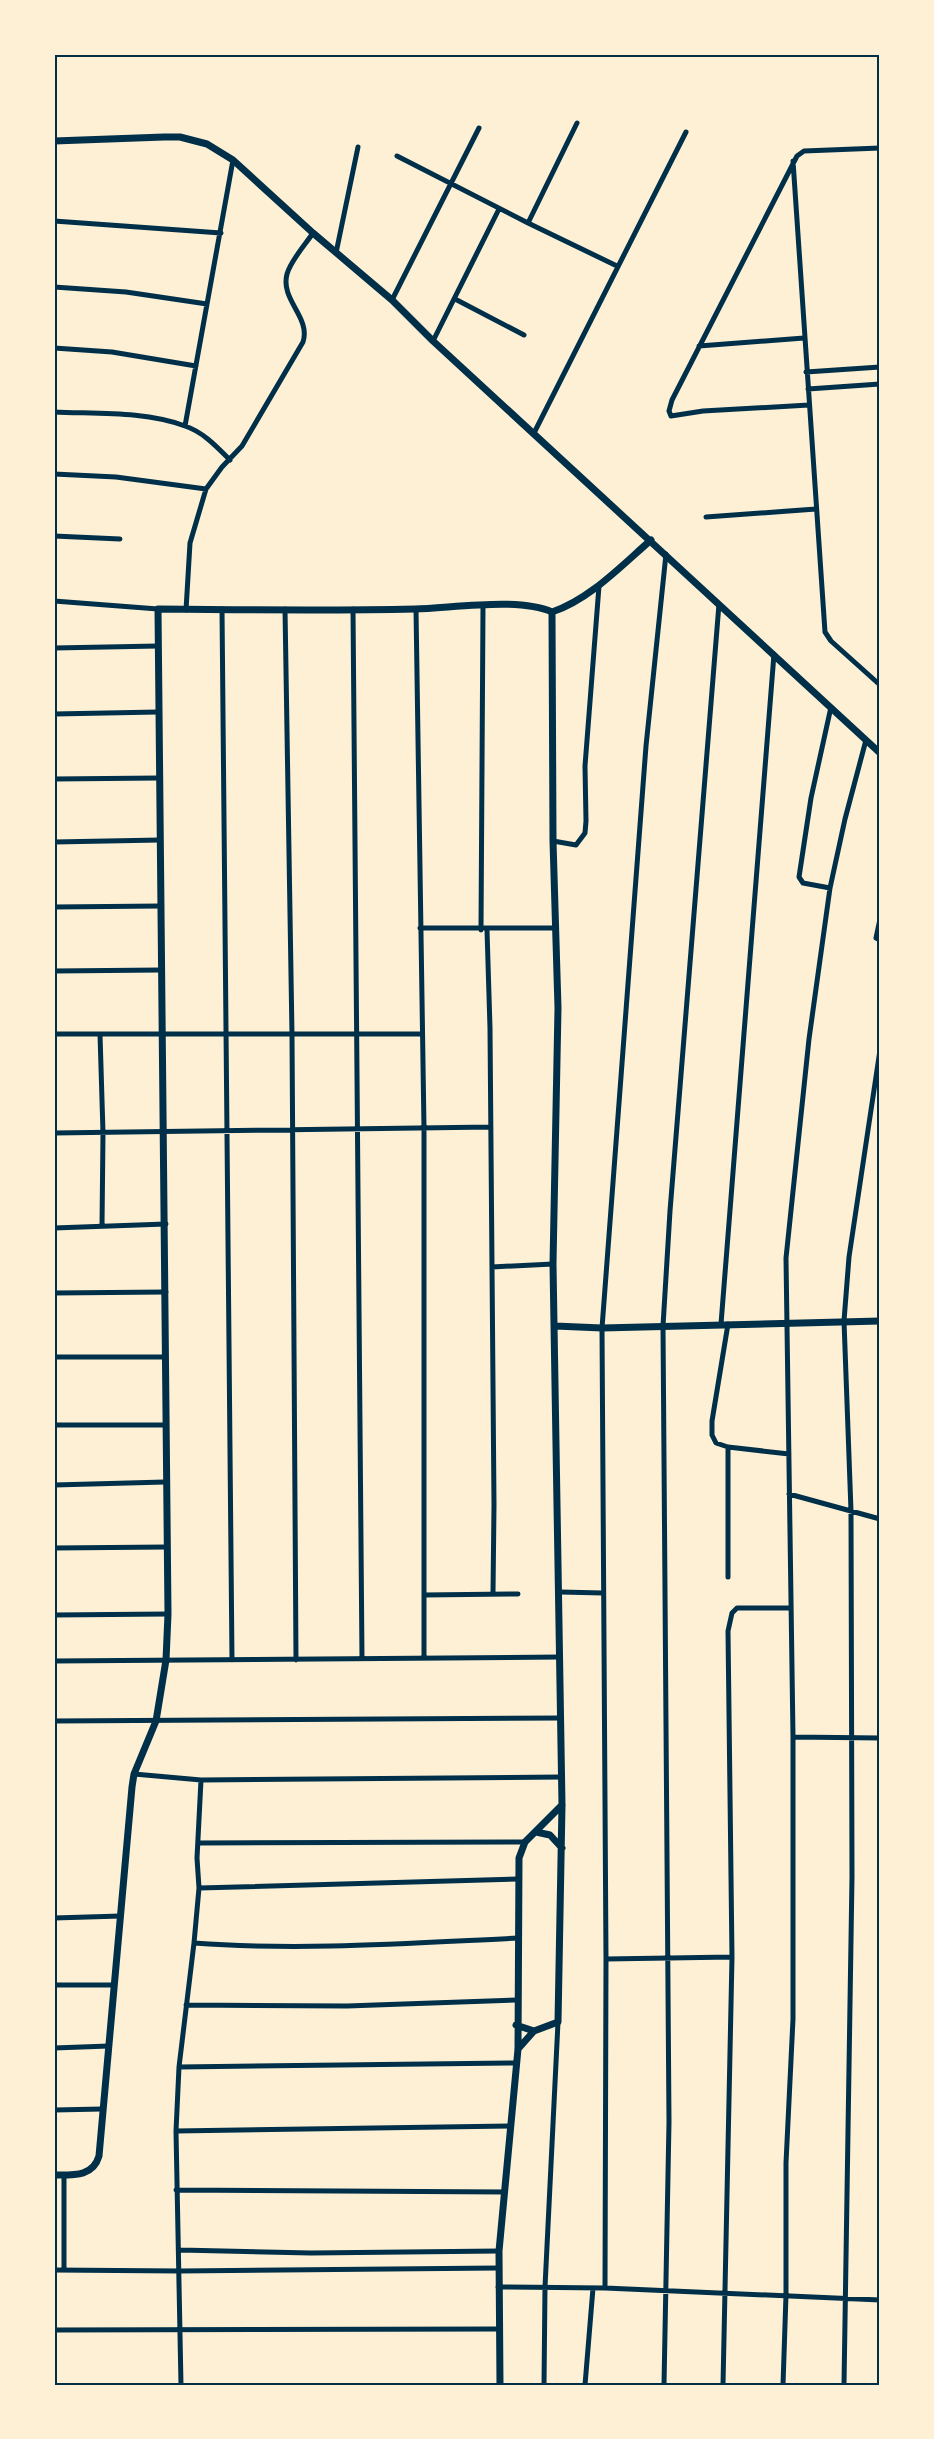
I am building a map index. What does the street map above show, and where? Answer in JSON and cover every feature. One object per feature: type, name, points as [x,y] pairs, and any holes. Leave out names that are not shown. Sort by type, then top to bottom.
[{"type":"street","points":[[528,224],[577,123]]},
{"type":"street","points":[[392,300],[479,128]]},
{"type":"street","points":[[534,433],[686,132]]},
{"type":"street","points":[[54,141],[180,137],[207,144],[233,160],[313,233],[392,300],[880,753]]},
{"type":"street","points":[[336,253],[358,147]]},
{"type":"street","points":[[809,405],[703,411],[671,416],[669,411],[672,400],[793,161],[804,151],[880,148]]},
{"type":"street","points":[[397,156],[528,224],[617,266]]},
{"type":"street","points":[[185,426],[233,160]]},
{"type":"street","points":[[793,161],[825,632],[831,641],[880,685]]},
{"type":"street","points":[[433,340],[499,208]]},
{"type":"street","points":[[54,221],[221,233]]},
{"type":"street","points":[[186,610],[190,543],[206,489],[242,446],[303,342],[304,326],[289,295],[286,285],[287,273],[313,233]]},
{"type":"street","points":[[54,287],[126,292],[207,303]]},
{"type":"street","points":[[455,299],[524,335]]},
{"type":"street","points":[[699,346],[804,338]]},
{"type":"street","points":[[54,348],[112,352],[196,366]]},
{"type":"street","points":[[806,372],[880,367]]},
{"type":"street","points":[[808,389],[880,384]]},
{"type":"street","points":[[54,412],[136,417],[185,426],[213,443],[230,460]]},
{"type":"street","points":[[54,474],[116,477],[206,489]]},
{"type":"street","points":[[706,517],[816,509]]},
{"type":"street","points":[[54,536],[120,539]]},
{"type":"street","points":[[54,601],[186,610],[416,609],[533,605],[552,612],[563,608],[599,586],[651,540]]},
{"type":"street","points":[[605,2288],[606,1959],[602,1328],[646,746],[666,554]]},
{"type":"street","points":[[552,841],[576,845],[585,833],[586,754],[599,586]]},
{"type":"street","points":[[664,2385],[668,2292],[665,2256],[669,2122],[663,1326],[719,603]]},
{"type":"street","points":[[483,606],[484,930],[491,1127],[493,1594]]},
{"type":"street","points":[[54,2175],[86,2173],[92,2170],[98,2162],[134,1774],[156,1721],[166,1660],[168,1614],[165,1482],[166,1224],[160,906],[158,609]]},
{"type":"street","points":[[222,609],[232,1660]]},
{"type":"street","points":[[285,609],[292,1035],[296,1660]]},
{"type":"street","points":[[353,609],[362,1659]]},
{"type":"street","points":[[416,609],[424,1128],[424,1658]]},
{"type":"street","points":[[544,2385],[545,2287],[558,2022],[562,1848],[560,1592],[553,1264],[558,1008],[552,841],[552,612]]},
{"type":"street","points":[[54,648],[158,646]]},
{"type":"street","points":[[774,654],[725,1324],[712,1435],[716,1443],[728,1447],[789,1454]]},
{"type":"street","points":[[830,888],[803,883],[799,877],[811,798],[831,707]]},
{"type":"street","points":[[54,714],[158,712]]},
{"type":"street","points":[[783,2385],[786,2163],[793,2019],[793,1737],[786,1258],[809,1039],[830,888],[866,740]]},
{"type":"street","points":[[54,779],[159,777]]},
{"type":"street","points":[[54,842],[160,840]]},
{"type":"street","points":[[54,907],[160,906]]},
{"type":"street","points":[[880,919],[876,938],[880,940]]},
{"type":"street","points":[[420,928],[484,930],[556,928]]},
{"type":"street","points":[[54,971],[161,970]]},
{"type":"street","points":[[54,1034],[422,1034]]},
{"type":"street","points":[[100,1034],[103,1133],[102,1226]]},
{"type":"street","points":[[844,2385],[851,2018],[852,1738],[851,1511],[844,1321],[849,1257],[880,1050]]},
{"type":"street","points":[[54,1133],[491,1127]]},
{"type":"street","points":[[54,1228],[166,1224]]},
{"type":"street","points":[[492,1267],[553,1264]]},
{"type":"street","points":[[54,1293],[166,1292]]},
{"type":"street","points":[[555,1326],[602,1328],[880,1321]]},
{"type":"street","points":[[54,1358],[165,1357]]},
{"type":"street","points":[[54,1425],[166,1425]]},
{"type":"street","points":[[728,1447],[728,1577]]},
{"type":"street","points":[[54,1485],[165,1482]]},
{"type":"street","points":[[789,1494],[880,1519]]},
{"type":"street","points":[[54,1548],[167,1547]]},
{"type":"street","points":[[560,1592],[603,1593]]},
{"type":"street","points":[[424,1595],[518,1594]]},
{"type":"street","points":[[723,2385],[732,1957],[730,1620],[737,1608],[791,1608]]},
{"type":"street","points":[[54,1615],[168,1614]]},
{"type":"street","points":[[54,1661],[560,1657]]},
{"type":"street","points":[[54,1721],[561,1718]]},
{"type":"street","points":[[793,1737],[880,1738]]},
{"type":"street","points":[[134,1774],[201,1780],[562,1778]]},
{"type":"street","points":[[181,2385],[176,2131],[179,2067],[199,1888],[198,1843],[201,1780]]},
{"type":"street","points":[[500,2385],[498,2268],[518,2049],[516,2025],[519,1858],[525,1842],[562,1805]]},
{"type":"street","points":[[536,1832],[550,1835],[562,1848]]},
{"type":"street","points":[[198,1843],[525,1842]]},
{"type":"street","points":[[199,1888],[518,1879]]},
{"type":"street","points":[[54,1918],[121,1916]]},
{"type":"street","points":[[194,1943],[235,1946],[375,1944],[518,1938]]},
{"type":"street","points":[[606,1959],[732,1957]]},
{"type":"street","points":[[54,1985],[114,1984]]},
{"type":"street","points":[[186,2006],[347,2006],[517,2000]]},
{"type":"street","points":[[518,2049],[534,2031],[558,2022]]},
{"type":"street","points":[[516,2025],[534,2031]]},
{"type":"street","points":[[54,2048],[109,2046]]},
{"type":"street","points":[[179,2067],[515,2063]]},
{"type":"street","points":[[54,2110],[102,2109]]},
{"type":"street","points":[[176,2131],[511,2126]]},
{"type":"street","points":[[64,2175],[64,2270]]},
{"type":"street","points":[[176,2190],[505,2192]]},
{"type":"street","points":[[180,2250],[311,2253],[499,2250]]},
{"type":"street","points":[[54,2270],[498,2268]]},
{"type":"street","points":[[498,2287],[605,2288],[880,2300]]},
{"type":"street","points":[[585,2385],[593,2288]]},
{"type":"street","points":[[54,2330],[498,2329]]}]
